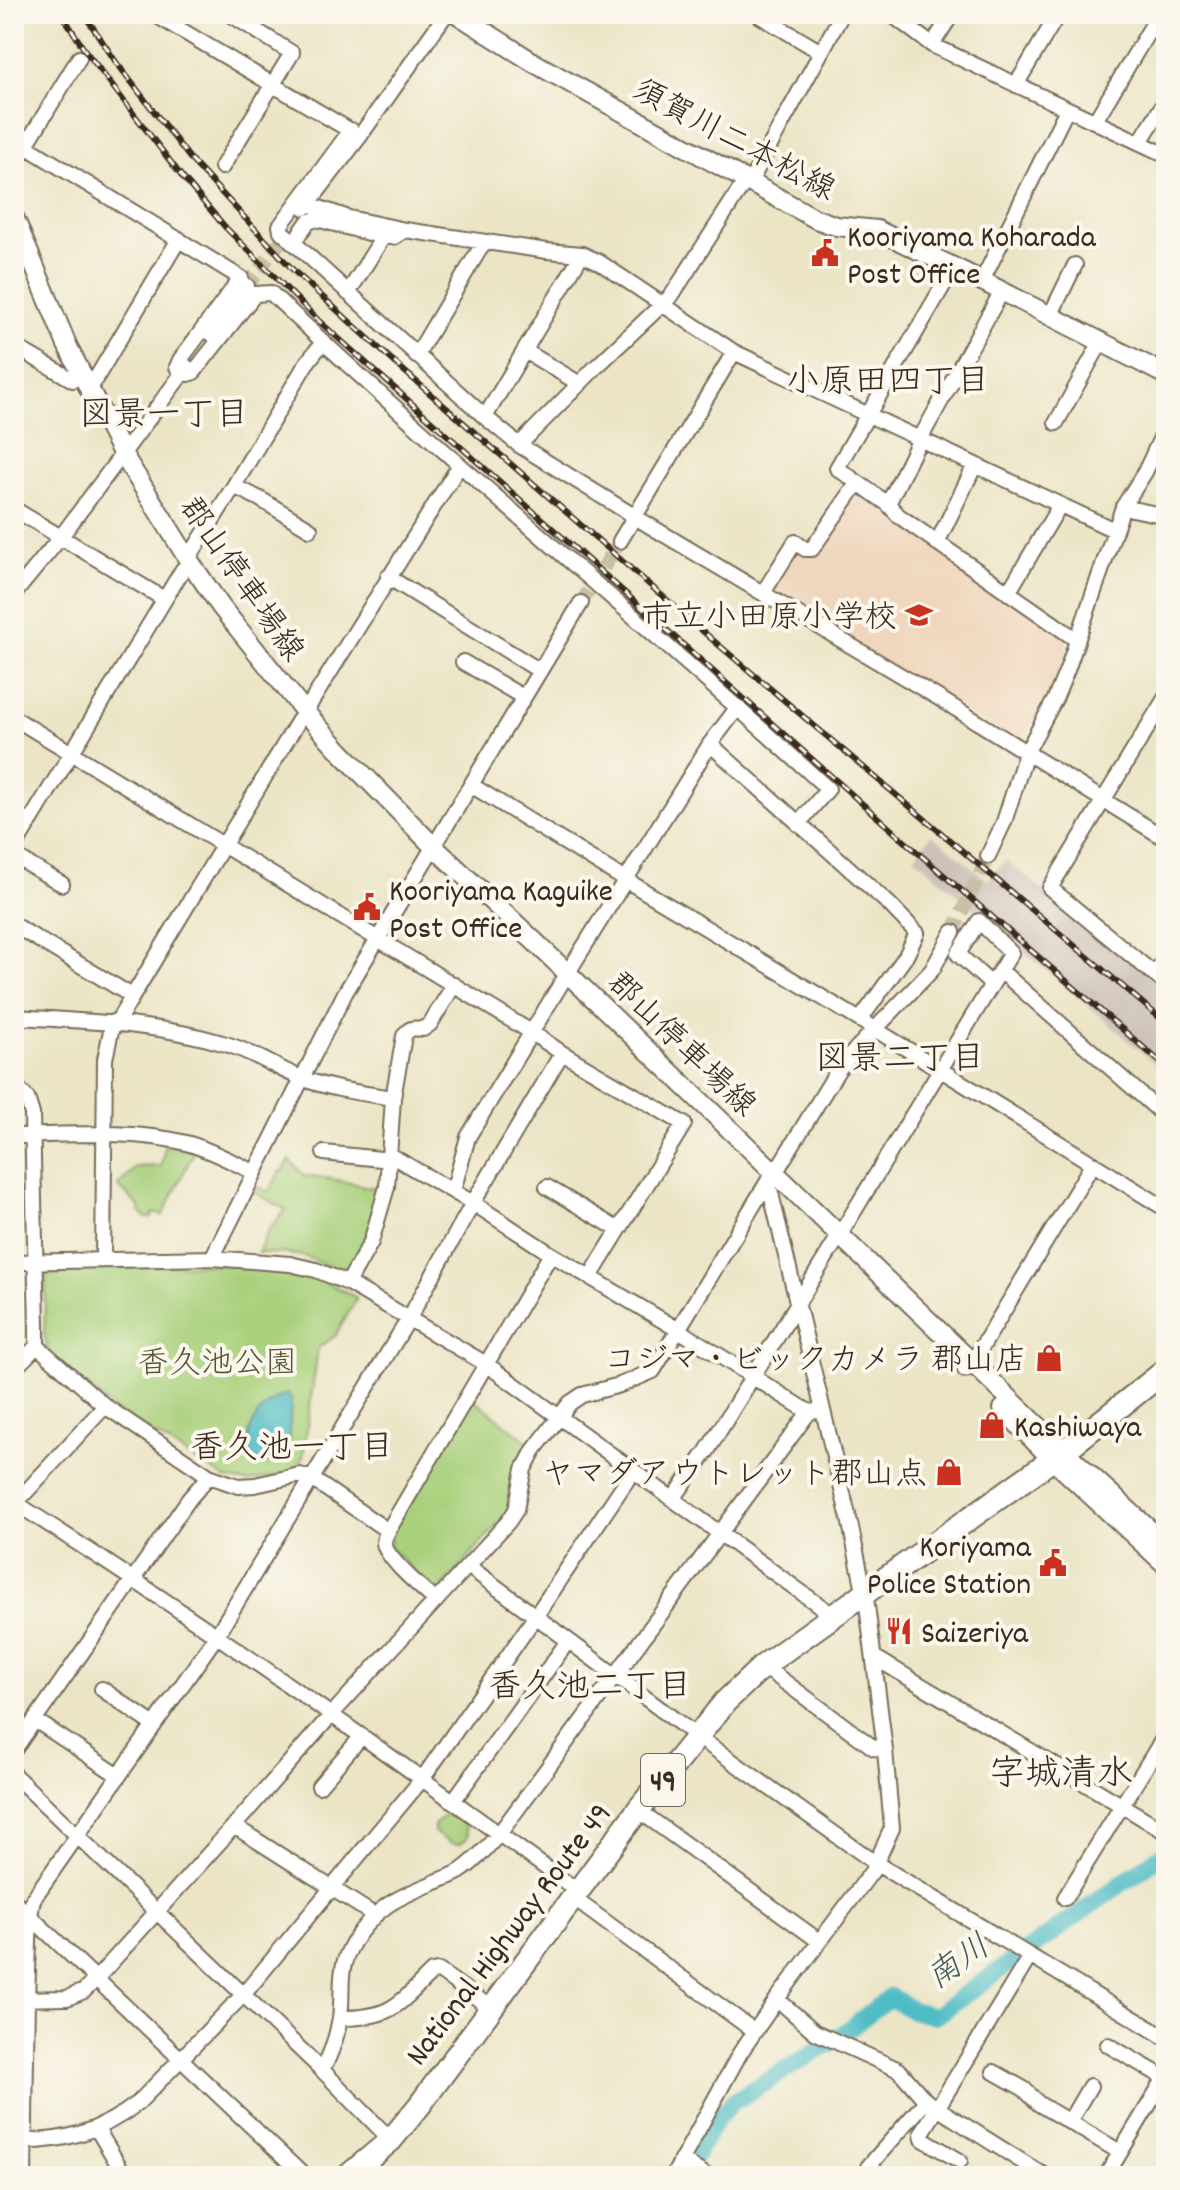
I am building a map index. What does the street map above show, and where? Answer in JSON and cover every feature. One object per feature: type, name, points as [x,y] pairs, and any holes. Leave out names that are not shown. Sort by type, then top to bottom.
[{"type":"highway","name":"National Highway Route 49","points":[[348,2176],[391,2140],[419,2106],[638,1810],[734,1693],[763,1666],[1058,1455],[1166,1370]]},
{"type":"main road","name":"須賀川二本松線","points":[[457,14],[536,64],[816,219],[836,226],[877,230],[1166,375]]},
{"type":"main road","name":"郡山停車場線","points":[[14,217],[81,385]]},
{"type":"main road","name":"郡山停車場線","points":[[14,246],[38,305],[119,458],[213,615],[302,716],[339,764],[968,1366],[1166,1565]]},
{"type":"main road","name":"郡山停車場線","points":[[1058,1455],[1165,1543]]},
{"type":"street","points":[[154,14],[355,133]]},
{"type":"street","points":[[222,167],[292,53],[230,14]]},
{"type":"street","points":[[446,14],[280,226],[281,231],[291,236],[416,356],[519,445],[1166,839]]},
{"type":"street","points":[[757,14],[821,52]]},
{"type":"street","points":[[519,445],[672,295],[748,181],[842,14]]},
{"type":"street","points":[[891,14],[932,45],[1166,155]]},
{"type":"street","points":[[932,45],[952,14]]},
{"type":"street","points":[[1016,85],[1058,14]]},
{"type":"street","points":[[1095,121],[1153,16],[1166,31]]},
{"type":"street","points":[[14,165],[20,142],[79,58]]},
{"type":"street","points":[[1140,142],[1166,100]]},
{"type":"street","points":[[982,281],[1067,109]]},
{"type":"street","points":[[291,236],[308,204],[355,133]]},
{"type":"street","points":[[20,142],[179,239],[248,286],[271,293],[459,466],[738,707],[828,789],[798,824]]},
{"type":"street","points":[[308,204],[349,218],[405,230],[582,254],[599,262],[734,352],[1114,530]]},
{"type":"street","points":[[291,236],[308,222],[317,219],[383,237],[394,237],[405,230]]},
{"type":"street","points":[[348,293],[383,237]]},
{"type":"street","points":[[14,346],[81,385],[179,239]]},
{"type":"street","points":[[416,356],[484,242]]},
{"type":"street","points":[[485,417],[582,254]]},
{"type":"street","points":[[1050,316],[1075,265]]},
{"type":"street","points":[[954,267],[837,468],[888,504],[899,516],[1077,640]]},
{"type":"street","points":[[14,594],[60,538],[248,286]]},
{"type":"street","points":[[888,504],[920,439],[1002,291]]},
{"type":"street","points":[[14,848],[306,364],[323,342]]},
{"type":"street","points":[[1056,423],[1101,342]]},
{"type":"street","points":[[525,351],[580,384]]},
{"type":"street","points":[[620,541],[734,352]]},
{"type":"street","points":[[988,856],[1004,822],[1026,753],[1055,699],[1123,507],[1145,472],[1166,427]]},
{"type":"street","points":[[937,543],[975,465]]},
{"type":"street","points":[[103,1260],[105,1059],[115,1022],[459,466]]},
{"type":"street","points":[[763,593],[795,542],[805,549],[812,549],[857,484]]},
{"type":"street","points":[[234,486],[310,529]]},
{"type":"street","points":[[1008,593],[1060,505]]},
{"type":"street","points":[[1123,507],[1166,516]]},
{"type":"street","points":[[14,509],[164,599]]},
{"type":"street","points":[[388,577],[540,671]]},
{"type":"street","points":[[212,1258],[345,993],[581,603]]},
{"type":"street","points":[[463,662],[523,697]]},
{"type":"street","points":[[1166,697],[1050,888],[1166,984]]},
{"type":"street","points":[[453,1191],[468,1137],[624,879],[710,744],[738,707]]},
{"type":"street","points":[[14,718],[562,1053],[684,1124],[590,1277]]},
{"type":"street","points":[[710,744],[889,904],[917,933],[906,956],[860,1020]]},
{"type":"street","points":[[471,785],[1166,1209]]},
{"type":"street","points":[[14,856],[62,884]]},
{"type":"street","points":[[673,1499],[707,1451],[847,1226],[1011,953],[979,921],[958,954],[991,984]]},
{"type":"street","points":[[14,925],[132,996]]},
{"type":"street","points":[[20,1999],[72,1997],[84,1991],[508,1522],[516,1510],[524,1469],[534,1450],[570,1403],[582,1395],[653,1371],[838,1070],[932,970],[953,932]]},
{"type":"street","points":[[1154,974],[1166,959]]},
{"type":"street","points":[[1001,971],[1166,1117]]},
{"type":"street","points":[[348,1283],[376,1229],[387,1187],[393,1098],[404,1036],[407,1030],[423,1029],[430,1024],[454,985]]},
{"type":"street","points":[[14,1017],[115,1022],[192,1035],[256,1055],[302,1078],[351,1093],[393,1098]]},
{"type":"street","points":[[24,2176],[19,2141],[20,1999],[33,1899],[217,1635],[408,1320],[562,1053]]},
{"type":"street","points":[[14,1084],[27,1098],[32,1114],[37,1346],[14,1369]]},
{"type":"street","points":[[14,1136],[134,1135],[190,1144],[254,1172]]},
{"type":"street","points":[[324,1153],[390,1158],[453,1191],[753,1377],[816,1411]]},
{"type":"street","points":[[968,1366],[1092,1165]]},
{"type":"street","points":[[673,2176],[754,2031],[877,1864],[892,1828],[864,1593],[816,1411],[798,1304],[771,1177]]},
{"type":"street","points":[[547,1187],[619,1230]]},
{"type":"street","points":[[436,1601],[393,1559],[384,1539],[551,1254]]},
{"type":"street","points":[[14,1262],[212,1258],[290,1264],[348,1283],[486,1364],[834,1616]]},
{"type":"street","points":[[37,1346],[105,1406],[209,1476],[238,1486],[300,1475],[312,1479],[388,1531]]},
{"type":"street","points":[[105,1406],[14,1503],[217,1635],[454,1800],[754,2031]]},
{"type":"street","points":[[322,2070],[329,2058],[340,2018],[340,1982],[345,1961],[356,1939],[374,1915],[397,1898],[462,1870],[499,1834],[721,1533],[816,1411]]},
{"type":"street","points":[[19,2141],[61,2139],[97,2129],[125,2113],[243,1995],[423,1778],[633,1471]]},
{"type":"street","points":[[14,1750],[189,1499],[209,1476]]},
{"type":"street","points":[[468,1566],[698,1737],[877,1864],[1166,2038]]},
{"type":"street","points":[[454,1800],[568,1641]]},
{"type":"street","points":[[874,1657],[1166,1832]]},
{"type":"street","points":[[763,1666],[874,1748],[885,1750]]},
{"type":"street","points":[[102,1689],[154,1725]]},
{"type":"street","points":[[35,1720],[119,1776]]},
{"type":"street","points":[[1065,1898],[1166,1734]]},
{"type":"street","points":[[319,1786],[362,1736]]},
{"type":"street","points":[[14,1775],[391,2140]]},
{"type":"street","points":[[638,1810],[819,1941]]},
{"type":"street","points":[[234,1826],[374,1915]]},
{"type":"street","points":[[14,1901],[304,2176]]},
{"type":"street","points":[[882,2176],[868,2167],[931,2104],[1030,1956]]},
{"type":"street","points":[[340,2018],[371,2017],[392,2009],[432,1972],[439,1971],[491,2008]]},
{"type":"street","points":[[777,1999],[815,2032],[899,2070],[931,2104],[1045,2176]]},
{"type":"street","points":[[1106,2176],[1166,2077],[1108,2045]]},
{"type":"street","points":[[994,2072],[1024,2089],[1039,2104],[1120,2152]]},
{"type":"street","points":[[1069,2122],[1090,2086]]},
{"type":"street","points":[[931,2104],[922,2137],[960,2161]]},
{"type":"street","points":[[97,2129],[125,2176]]},
{"type":"street","points":[[681,2160],[707,2176]]},
{"type":"shaded area","name":"市立小田原小学校","points":[[860,490],[1064,636],[1068,647],[1056,680],[1020,744],[769,594],[795,548],[810,555]]},
{"type":"shaded area","points":[[932,834],[988,880],[1006,860],[1166,990],[1166,1073],[914,857]]},
{"type":"green space","points":[[166,1142],[194,1152],[163,1215],[154,1213],[151,1218],[146,1218],[139,1206],[118,1186],[136,1167],[161,1166]]},
{"type":"green space","points":[[290,1160],[304,1176],[383,1190],[377,1213],[351,1270],[334,1268],[303,1256],[258,1253],[270,1227],[286,1210],[252,1191],[255,1186],[269,1192]]},
{"type":"green space","name":"香久池公園","points":[[203,1264],[280,1267],[311,1274],[357,1298],[335,1336],[318,1348],[303,1457],[295,1472],[248,1482],[226,1479],[114,1410],[49,1353],[44,1338],[46,1270]]},
{"type":"green space","points":[[473,1398],[533,1446],[512,1508],[437,1594],[390,1547],[391,1533]]},
{"type":"green space","points":[[446,1815],[465,1822],[468,1836],[464,1841],[452,1843],[434,1832],[434,1825]]},
{"type":"water","points":[[288,1394],[291,1399],[289,1449],[283,1456],[263,1464],[248,1454],[252,1425],[271,1402]]},
{"type":"waterway","name":"南川","points":[[683,2176],[717,2118],[733,2102],[836,2039],[890,1997],[911,2010],[935,2016],[1166,1852]]},
{"type":"tunnel","points":[[247,286],[289,230]]},
{"type":"tunnel","points":[[581,603],[620,541]]},
{"type":"tunnel","points":[[953,932],[988,856]]},
{"type":"railway","points":[[62,14],[84,49],[183,178],[226,228],[320,322],[902,839],[1166,1067]]},
{"type":"railway","points":[[84,14],[116,62],[192,161],[295,272],[714,641],[1166,1023]]},
{"type":"place","name":"Kooriyama Koharada Post Office","points":[[825,253]]},
{"type":"place","name":"市立小田原小学校","points":[[919,615]]},
{"type":"place","name":"Kooriyama Kaguike Post Office","points":[[367,907]]},
{"type":"place","name":"コジマ・ビックカメラ 郡山店","points":[[1049,1358]]},
{"type":"place","name":"Kashiwaya","points":[[992,1425]]},
{"type":"place","name":"ヤマダアウトレット郡山点","points":[[949,1472]]},
{"type":"place","name":"Koriyama Police Station","points":[[1053,1563]]},
{"type":"place","name":"Saizeriya","points":[[899,1631]]},
{"type":"district","name":"小原田四丁目","points":[[888,379]]},
{"type":"district","name":"図景一丁目","points":[[164,412]]},
{"type":"district","name":"図景二丁目","points":[[900,1056]]},
{"type":"district","name":"香久池一丁目","points":[[292,1445]]},
{"type":"district","name":"香久池二丁目","points":[[590,1684]]},
{"type":"district","name":"字城清水","points":[[1061,1771]]}]
